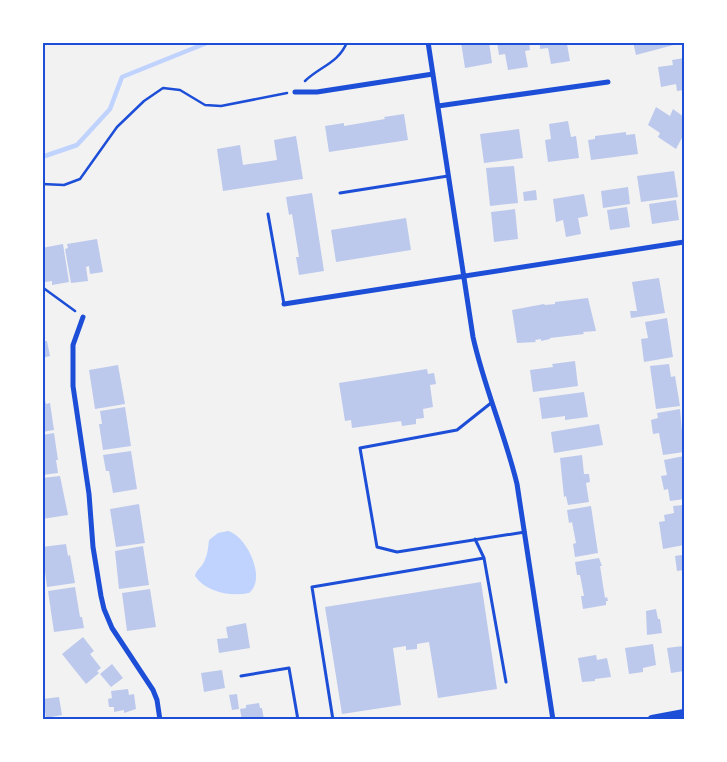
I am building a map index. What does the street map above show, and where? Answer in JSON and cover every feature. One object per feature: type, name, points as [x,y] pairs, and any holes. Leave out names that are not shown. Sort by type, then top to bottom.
[{"type":"main road","points":[[652,720],[684,714]]},
{"type":"street","points":[[428,42],[473,337],[491,403],[510,452],[517,484],[553,720]]},
{"type":"street","points":[[296,92],[317,92],[433,74]]},
{"type":"street","points":[[438,106],[608,82]]},
{"type":"street","points":[[284,304],[684,242]]},
{"type":"street","points":[[83,317],[73,345],[72,386],[89,494],[93,547],[100,596],[112,628],[153,690],[157,700],[160,720]]},
{"type":"lane","points":[[340,193],[448,176]]},
{"type":"lane","points":[[268,214],[284,304]]},
{"type":"lane","points":[[491,403],[457,430],[360,448],[378,547],[397,552],[525,532]]},
{"type":"lane","points":[[475,540],[484,558],[506,682]]},
{"type":"lane","points":[[333,720],[312,588],[484,558]]},
{"type":"lane","points":[[241,676],[289,668],[298,720]]},
{"type":"path","points":[[42,184],[64,185],[80,179],[117,127],[144,101],[163,88],[180,90],[205,105],[221,106],[296,92],[311,75],[337,59],[343,52],[347,42]]},
{"type":"path","points":[[42,287],[83,317]]},
{"type":"water","points":[[228,531],[242,541],[252,559],[256,578],[254,587],[249,593],[226,594],[219,592],[205,586],[195,576],[205,559],[209,540],[218,533]]},
{"type":"building","points":[[461,42],[489,42],[492,63],[465,68]]},
{"type":"building","points":[[497,42],[529,42],[530,50],[525,51],[528,67],[508,70],[505,54],[499,55]]},
{"type":"building","points":[[540,42],[572,42],[567,44],[570,61],[551,64],[548,48],[540,49]]},
{"type":"building","points":[[633,42],[681,42],[681,43],[636,55]]},
{"type":"building","points":[[684,58],[684,90],[677,91],[676,84],[661,87],[658,67],[673,65],[672,60]]},
{"type":"building","points":[[656,107],[670,116],[673,109],[684,117],[684,134],[676,149],[658,137],[660,133],[648,125]]},
{"type":"building","points":[[404,114],[408,140],[329,152],[325,126],[344,123],[344,126]]},
{"type":"building","points":[[568,121],[571,137],[576,136],[579,158],[548,162],[545,140],[551,139],[549,124]]},
{"type":"building","points":[[519,129],[523,158],[484,163],[480,134]]},
{"type":"building","points":[[626,132],[626,135],[635,134],[638,154],[591,160],[588,140],[595,139],[595,136]]},
{"type":"building","points":[[296,136],[303,179],[223,191],[217,149],[240,145],[243,165],[277,160],[274,140]]},
{"type":"building","points":[[514,166],[518,203],[490,206],[486,168]]},
{"type":"building","points":[[674,171],[678,197],[641,202],[637,176]]},
{"type":"building","points":[[628,187],[630,204],[603,208],[601,191]]},
{"type":"building","points":[[536,190],[537,200],[524,201],[523,192]]},
{"type":"building","points":[[312,193],[324,271],[299,275],[296,257],[299,257],[292,214],[289,215],[286,197]]},
{"type":"building","points":[[584,194],[588,216],[578,218],[581,234],[566,237],[563,220],[556,222],[553,199]]},
{"type":"building","points":[[676,200],[679,220],[652,224],[649,204]]},
{"type":"building","points":[[627,207],[630,227],[610,230],[607,210]]},
{"type":"building","points":[[515,209],[518,239],[494,242],[491,212]]},
{"type":"building","points":[[406,218],[411,250],[336,262],[331,230]]},
{"type":"building","points":[[97,239],[103,272],[90,274],[89,266],[86,267],[88,281],[71,283],[65,249],[68,248],[67,244]]},
{"type":"building","points":[[63,244],[69,282],[52,285],[52,281],[45,282],[42,270],[42,248]]},
{"type":"building","points":[[659,278],[665,313],[631,318],[630,311],[637,311],[632,282]]},
{"type":"building","points":[[588,298],[596,331],[541,341],[541,339],[535,340],[536,342],[517,343],[512,310]]},
{"type":"building","points":[[667,318],[673,357],[644,362],[641,339],[648,338],[645,322]]},
{"type":"building","points":[[42,341],[47,341],[50,356],[42,358]]},
{"type":"building","points":[[575,361],[578,386],[533,392],[530,370],[553,367],[552,364]]},
{"type":"building","points":[[669,364],[671,377],[675,376],[680,406],[656,409],[650,366]]},
{"type":"building","points":[[118,365],[125,404],[95,409],[89,370]]},
{"type":"building","points":[[427,369],[428,374],[434,373],[436,384],[430,385],[433,407],[423,409],[424,418],[416,419],[416,424],[402,426],[401,421],[352,428],[351,420],[345,421],[339,383]]},
{"type":"building","points":[[42,389],[46,404],[50,403],[54,430],[42,432]]},
{"type":"building","points":[[584,392],[588,417],[565,420],[565,416],[542,419],[539,398]]},
{"type":"building","points":[[125,407],[131,446],[103,450],[99,424],[102,424],[100,411]]},
{"type":"building","points":[[680,409],[684,452],[663,455],[659,433],[653,434],[651,420],[658,418],[657,413]]},
{"type":"building","points":[[599,424],[603,445],[554,453],[551,432]]},
{"type":"building","points":[[54,433],[58,473],[42,475],[42,435]]},
{"type":"building","points":[[131,451],[137,489],[113,493],[109,471],[106,471],[103,455]]},
{"type":"building","points":[[582,455],[584,474],[589,474],[590,482],[586,483],[589,502],[568,505],[566,496],[564,497],[560,458]]},
{"type":"building","points":[[684,456],[684,499],[670,501],[668,489],[664,490],[661,476],[667,475],[664,460]]},
{"type":"building","points":[[60,476],[68,515],[42,519],[42,478]]},
{"type":"building","points":[[139,504],[145,543],[116,547],[110,509]]},
{"type":"building","points":[[684,505],[684,545],[663,549],[659,522],[665,521],[664,515],[674,513],[673,506]]},
{"type":"building","points":[[591,506],[598,553],[575,557],[573,544],[576,543],[572,522],[569,523],[567,510]]},
{"type":"building","points":[[66,544],[75,583],[47,587],[42,547]]},
{"type":"building","points":[[143,546],[149,585],[119,589],[115,551]]},
{"type":"building","points":[[684,551],[684,570],[677,571],[675,556],[682,555]]},
{"type":"building","points":[[599,558],[602,566],[600,566],[605,598],[607,597],[608,601],[606,601],[606,605],[583,609],[581,596],[584,596],[580,575],[577,575],[575,562]]},
{"type":"building","points":[[481,582],[497,689],[438,698],[429,642],[417,644],[417,649],[406,650],[406,646],[393,648],[401,705],[342,714],[325,607]]},
{"type":"building","points":[[75,587],[80,617],[82,617],[84,628],[54,632],[48,591]]},
{"type":"building","points":[[150,589],[156,627],[127,631],[122,593]]},
{"type":"building","points":[[656,609],[662,633],[647,635],[646,611]]},
{"type":"building","points":[[246,623],[250,648],[219,653],[217,639],[228,638],[226,627]]},
{"type":"building","points":[[83,637],[94,651],[90,654],[101,668],[97,671],[99,673],[86,684],[62,654]]},
{"type":"building","points":[[682,640],[684,640],[684,671],[671,673],[667,648],[683,646]]},
{"type":"building","points":[[653,644],[656,665],[643,668],[643,672],[629,674],[625,648]]},
{"type":"building","points":[[596,655],[597,660],[607,658],[611,677],[582,682],[578,658]]},
{"type":"building","points":[[112,664],[123,678],[111,687],[100,674]]},
{"type":"building","points":[[222,670],[225,688],[204,692],[201,673]]},
{"type":"building","points":[[128,689],[129,695],[134,694],[136,709],[124,713],[124,710],[114,712],[114,707],[109,707],[108,699],[112,698],[111,691]]},
{"type":"building","points":[[237,694],[239,709],[232,710],[229,695]]},
{"type":"building","points":[[59,697],[62,715],[46,718],[43,699]]},
{"type":"building","points":[[259,703],[264,720],[242,720],[240,709],[246,708],[246,705]]},
{"type":"waterway","points":[[42,157],[77,145],[110,109],[122,77],[209,42]]}]
